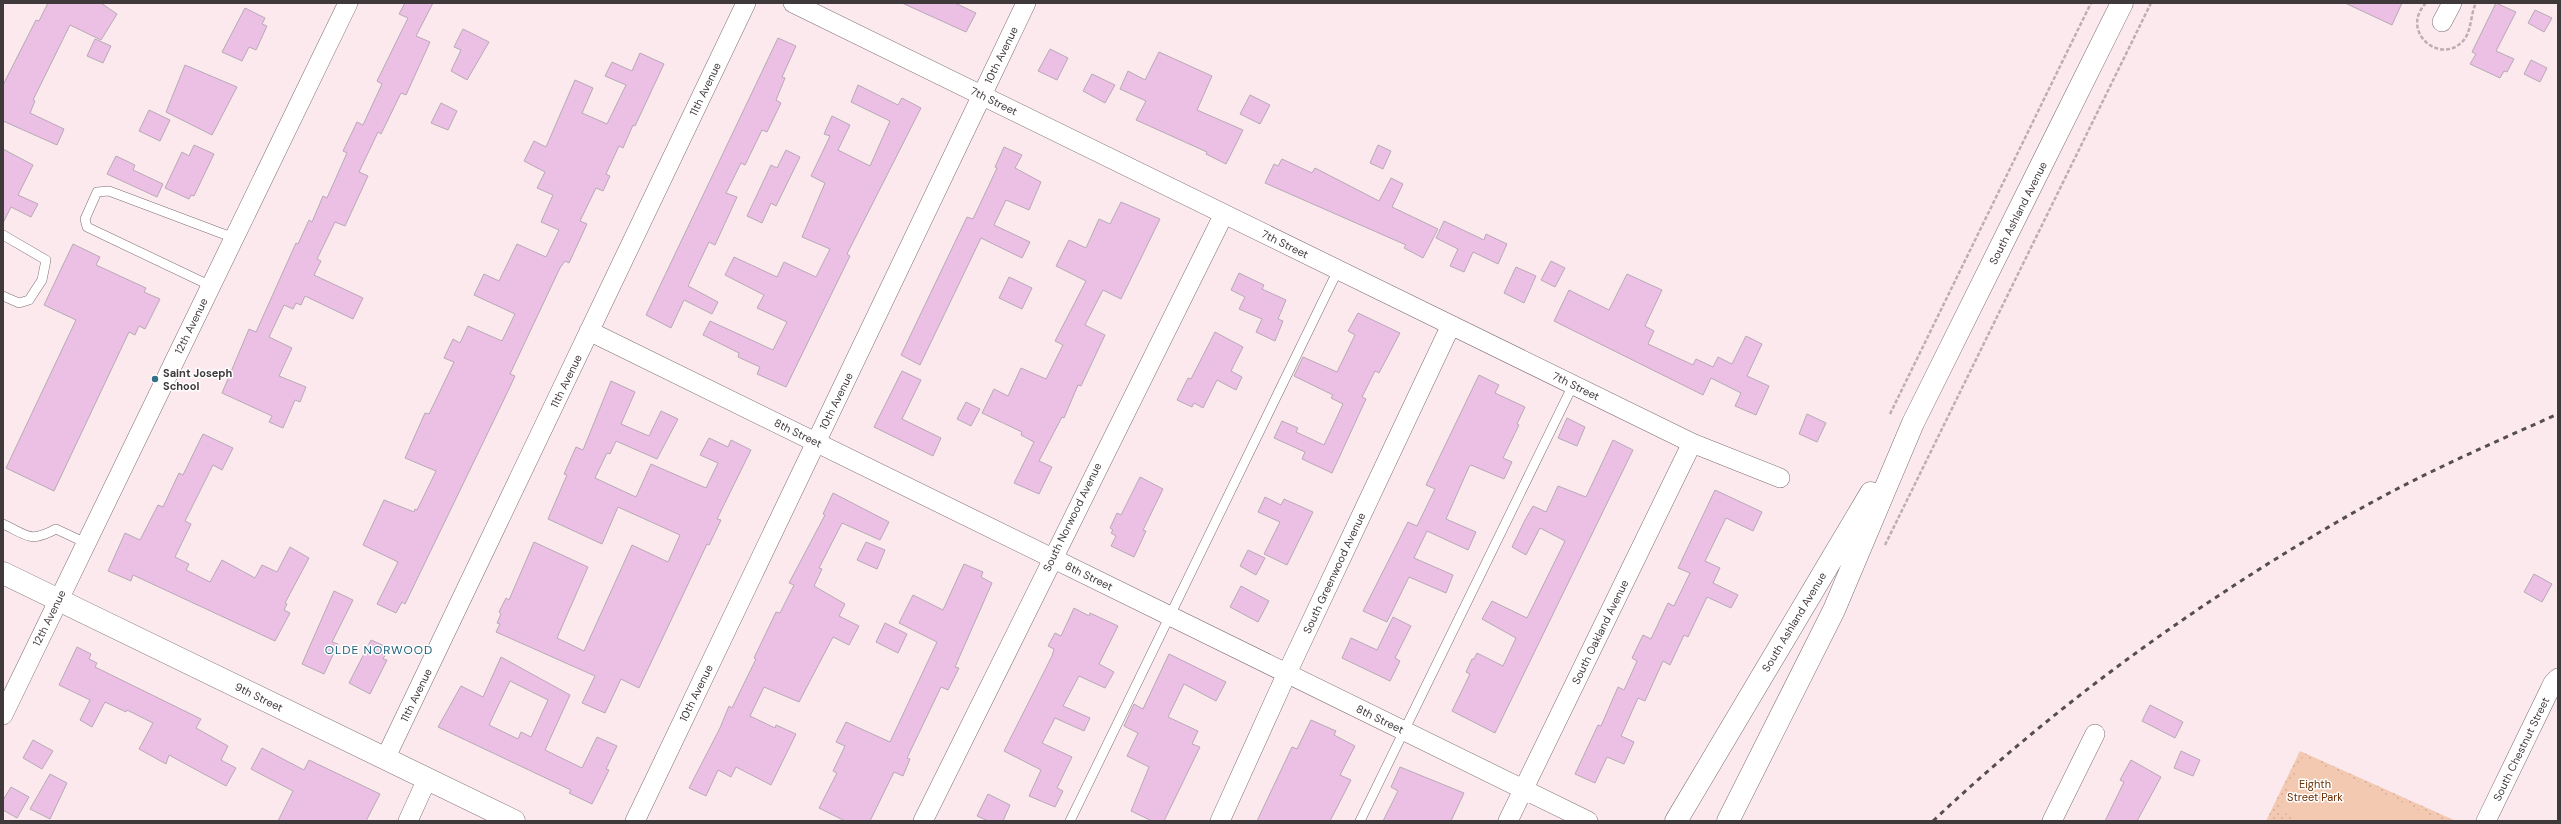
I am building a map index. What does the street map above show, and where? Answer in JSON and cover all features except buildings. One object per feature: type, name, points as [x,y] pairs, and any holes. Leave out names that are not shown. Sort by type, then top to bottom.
[{"type":"main road","name":"South Ashland Avenue","points":[[1728,821],[1834,610],[1913,423],[2122,3]]},
{"type":"main road","name":"South Ashland Avenue","points":[[1676,821],[1913,423]]},
{"type":"main road","name":"9th Street","points":[[3,573],[514,821]]},
{"type":"street","name":"12th Avenue","points":[[3,715],[348,3]]},
{"type":"street","name":"11th Avenue","points":[[385,759],[746,3]]},
{"type":"street","name":"7th Street","points":[[793,3],[1692,443],[1780,478]]},
{"type":"street","name":"10th Avenue","points":[[635,821],[1026,3]]},
{"type":"street","points":[[2442,22],[2452,3]]},
{"type":"street","name":"South Norwood Avenue","points":[[923,821],[1052,558],[1224,214]]},
{"type":"street","name":"South Greenwood Avenue","points":[[1220,821],[1287,673],[1452,325]]},
{"type":"street","name":"8th Street","points":[[589,331],[1588,821]]},
{"type":"street","name":"South Oakland Avenue","points":[[1508,821],[1692,443]]},
{"type":"street","name":"South Chestnut Street","points":[[2486,821],[2553,683],[2558,678]]},
{"type":"street","points":[[2052,821],[2095,734]]},
{"type":"street","points":[[408,821],[427,779]]},
{"type":"lane","points":[[211,286],[87,227],[85,219],[97,192],[109,191],[234,238]]},
{"type":"lane","points":[[3,235],[46,260],[42,280],[29,300],[19,303],[3,296]]},
{"type":"lane","points":[[1070,821],[1338,270]]},
{"type":"lane","points":[[1360,821],[1574,385]]},
{"type":"lane","points":[[3,524],[34,538],[40,538],[56,529],[86,543]]},
{"type":"path","points":[[1890,414],[2091,3]]},
{"type":"path","points":[[1938,436],[2150,3]]},
{"type":"green space","name":"Eighth Street Park","points":[[2300,751],[2456,821],[2266,821]]},
{"type":"green space","name":"Eighth Street Park","points":[[2303,756],[2442,821],[2303,821],[2278,810]]},
{"type":"railway","points":[[1933,821],[1981,777],[2081,694],[2133,655],[2240,582],[2295,547],[2376,500],[2453,461],[2558,414]]},
{"type":"place","name":"Saint Joseph School","points":[[155,379]]},
{"type":"district","name":"OLDE NORWOOD","points":[[379,650]]}]
